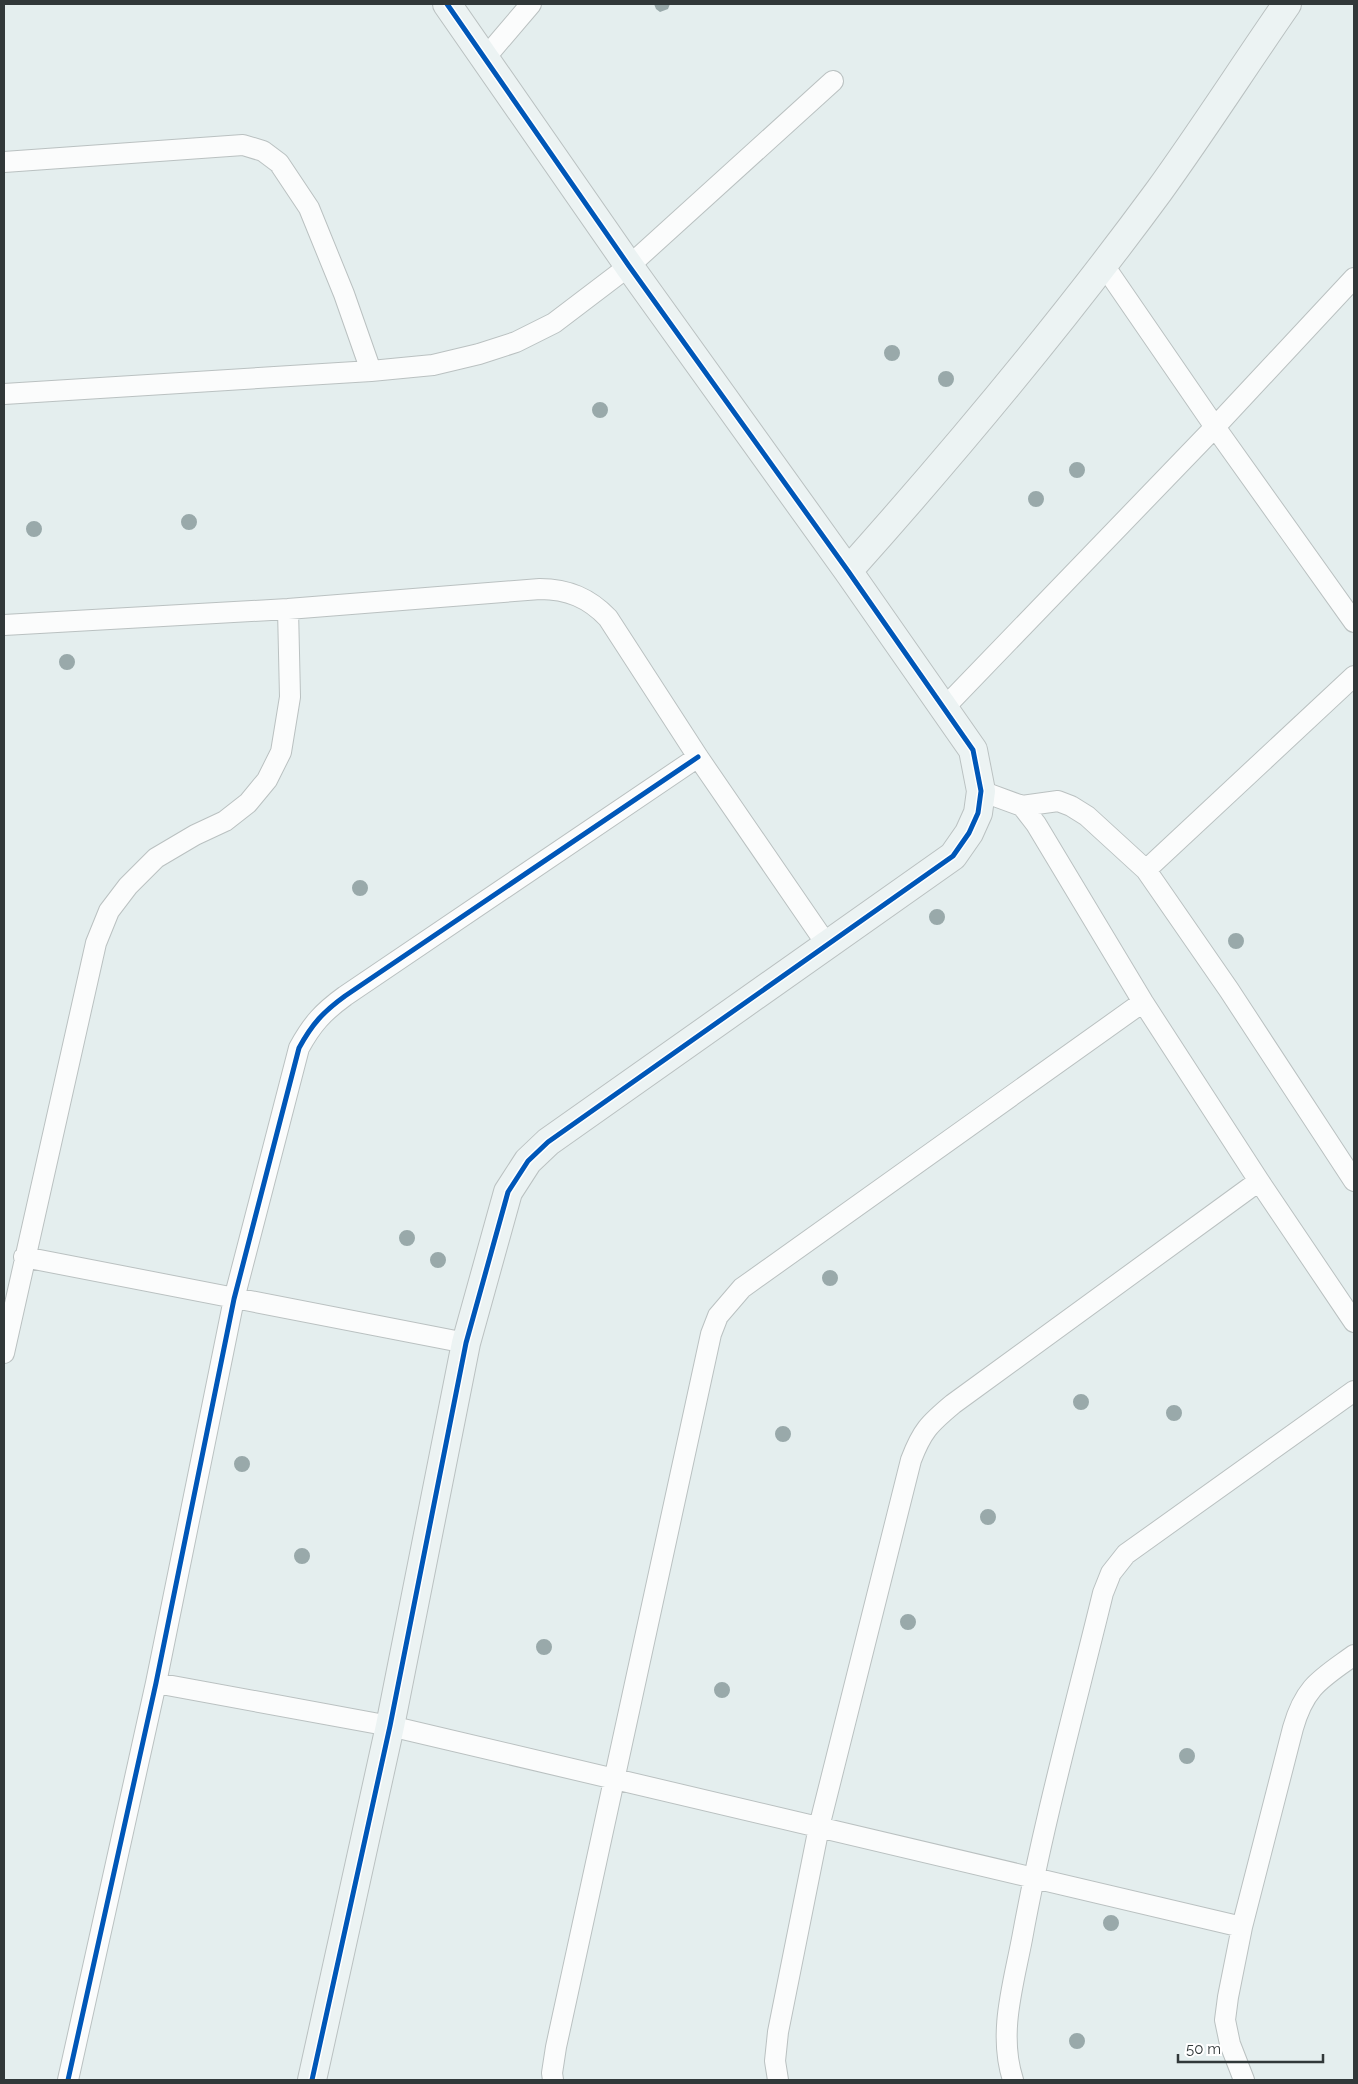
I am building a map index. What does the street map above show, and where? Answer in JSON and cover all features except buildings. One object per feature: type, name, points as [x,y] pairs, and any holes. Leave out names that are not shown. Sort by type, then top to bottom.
[{"type":"street","points":[[312,2080],[390,1726],[466,1343],[502,1209],[512,1184],[528,1161],[570,1125],[953,856],[969,833],[978,813],[981,791],[973,750],[848,570],[630,266],[447,4]]},
{"type":"street","points":[[485,58],[531,4]]},
{"type":"street","points":[[848,570],[932,476],[1102,264],[1159,190],[1287,4]]},
{"type":"street","points":[[4,394],[372,371],[433,365],[479,354],[516,342],[554,323],[630,266],[833,81]]},
{"type":"street","points":[[4,162],[242,144],[263,151],[279,163],[309,208],[344,294],[372,371]]},
{"type":"street","points":[[1102,264],[1354,622]]},
{"type":"street","points":[[944,708],[1215,427],[1354,278]]},
{"type":"street","points":[[4,625],[288,609],[540,589],[557,589],[572,592],[598,607],[608,618],[698,757],[827,945]]},
{"type":"street","points":[[4,1353],[24,1257],[96,944],[109,912],[128,886],[156,858],[195,835],[225,821],[248,803],[267,780],[281,752],[290,697],[288,609]]},
{"type":"street","points":[[1146,870],[1354,676]]},
{"type":"street","points":[[68,2080],[156,1683],[234,1299],[299,1048],[310,1027],[324,1012],[345,996],[698,757]]},
{"type":"street","points":[[981,791],[1022,806],[1036,824],[1143,1002],[1259,1181],[1354,1322]]},
{"type":"street","points":[[1022,806],[1058,801],[1071,806],[1087,816],[1146,870],[1240,1007],[1354,1181]]},
{"type":"street","points":[[552,2080],[556,2047],[614,1780],[711,1334],[718,1316],[742,1288],[1143,1002]]},
{"type":"street","points":[[778,2080],[775,2061],[778,2032],[819,1827],[908,1470],[920,1437],[931,1422],[953,1404],[1259,1181]]},
{"type":"street","points":[[24,1257],[466,1343]]},
{"type":"street","points":[[1013,2080],[1006,2057],[1005,2029],[1033,1878],[1103,1593],[1111,1573],[1126,1554],[1354,1391]]},
{"type":"street","points":[[1244,2080],[1230,2044],[1225,2020],[1242,1927],[1298,1711],[1305,1696],[1319,1681],[1354,1655]]},
{"type":"street","points":[[156,1683],[390,1726],[1242,1927]]},
{"type":"cycle path","points":[[312,2080],[390,1726],[466,1343],[508,1192],[528,1161],[548,1142],[953,856],[969,833],[978,813],[981,791],[973,750],[848,571],[629,266],[447,4]]},
{"type":"cycle path","points":[[68,2080],[156,1683],[234,1299],[299,1048],[319,1019],[345,996],[698,757]]}]
